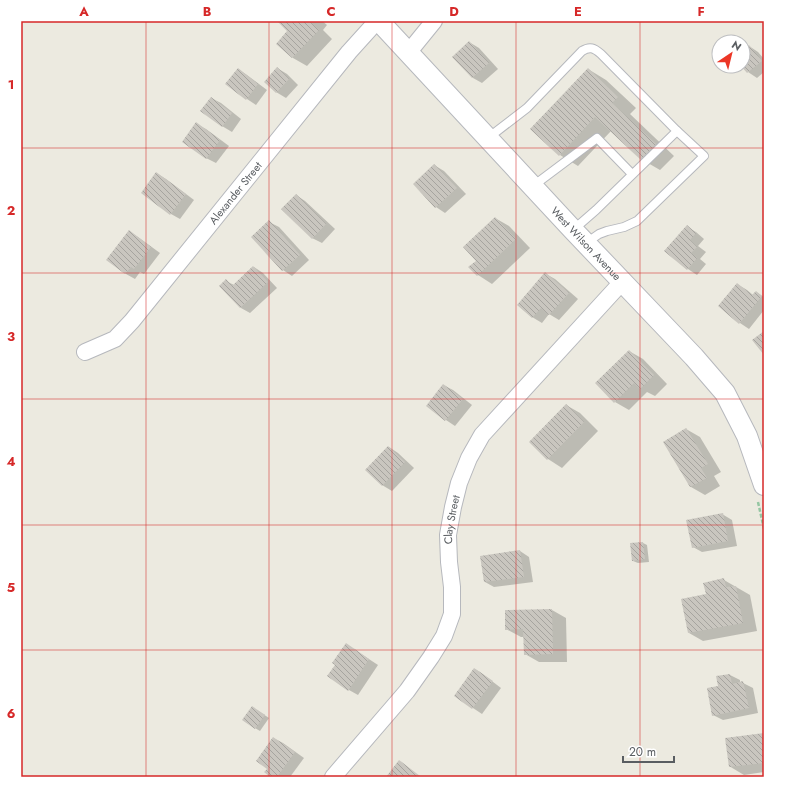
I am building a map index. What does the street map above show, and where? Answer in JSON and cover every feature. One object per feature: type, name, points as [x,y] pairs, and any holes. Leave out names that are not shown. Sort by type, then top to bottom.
[{"type":"street","name":"West Wilson Avenue","points":[[378,21],[579,237],[694,357],[725,393],[747,436],[760,490]]},
{"type":"street","name":"Alexander Street","points":[[85,352],[115,339],[132,321],[344,58],[378,21]]},
{"type":"street","points":[[408,53],[434,21]]},
{"type":"street","name":"Clay Street","points":[[333,777],[407,691],[432,657],[444,636],[452,614],[452,587],[448,535],[453,507],[459,483],[469,458],[482,435],[622,282]]},
{"type":"lane","points":[[488,138],[526,108],[582,51],[586,48],[592,48],[601,54],[677,131],[704,156],[637,221],[624,227],[599,234],[579,237]]},
{"type":"lane","points":[[579,237],[596,210],[677,131]]},
{"type":"lane","points":[[532,187],[597,138],[632,174]]},
{"type":"path","points":[[760,490],[764,529]]},
{"type":"building","points":[[277,21],[309,21],[319,30],[292,58],[276,44],[287,31]]},
{"type":"building","points":[[469,41],[489,63],[472,78],[452,57]]},
{"type":"building","points":[[751,47],[762,61],[751,70]]},
{"type":"building","points":[[277,67],[289,79],[276,93],[264,82]]},
{"type":"building","points":[[238,68],[258,84],[246,100],[225,84]]},
{"type":"building","points":[[588,68],[618,97],[612,103],[656,144],[641,160],[595,117],[559,156],[530,129]]},
{"type":"building","points":[[211,97],[232,113],[222,127],[200,111]]},
{"type":"building","points":[[196,122],[220,140],[206,159],[182,142]]},
{"type":"building","points":[[434,164],[457,188],[435,208],[413,184]]},
{"type":"building","points":[[156,172],[186,194],[170,215],[141,193]]},
{"type":"building","points":[[296,194],[326,224],[312,239],[281,209]]},
{"type":"building","points":[[495,217],[516,239],[477,276],[468,267],[476,261],[463,247]]},
{"type":"building","points":[[269,220],[300,255],[282,271],[251,237]]},
{"type":"building","points":[[687,225],[696,233],[690,240],[697,247],[691,253],[697,258],[687,270],[664,251]]},
{"type":"building","points":[[129,230],[151,247],[134,269],[131,267],[125,274],[106,260]]},
{"type":"building","points":[[253,266],[268,282],[240,308],[219,286],[226,279],[232,286]]},
{"type":"building","points":[[545,272],[569,293],[549,315],[541,308],[532,318],[517,305]]},
{"type":"building","points":[[737,283],[752,295],[756,291],[762,296],[739,324],[718,306]]},
{"type":"building","points":[[764,331],[764,355],[752,340]]},
{"type":"building","points":[[629,350],[654,375],[640,389],[634,383],[614,403],[595,383]]},
{"type":"building","points":[[443,384],[463,399],[445,421],[426,406]]},
{"type":"building","points":[[566,404],[584,422],[547,460],[529,442]]},
{"type":"building","points":[[686,428],[708,464],[701,468],[707,478],[690,487],[663,442]]},
{"type":"building","points":[[388,446],[405,462],[382,486],[365,470]]},
{"type":"building","points":[[723,513],[728,541],[692,548],[686,520]]},
{"type":"building","points":[[643,542],[645,559],[632,561],[630,543]]},
{"type":"building","points":[[520,550],[524,577],[484,582],[480,556]]},
{"type":"building","points":[[724,578],[726,587],[736,586],[743,623],[688,633],[681,599],[706,594],[703,583]]},
{"type":"building","points":[[552,609],[553,654],[524,655],[523,629],[505,630],[505,610]]},
{"type":"building","points":[[346,643],[369,659],[348,691],[327,676],[335,665],[332,663]]},
{"type":"building","points":[[474,668],[493,681],[472,709],[454,696]]},
{"type":"building","points":[[730,674],[732,684],[743,681],[749,708],[712,716],[707,688],[718,686],[716,676]]},
{"type":"building","points":[[252,706],[265,715],[255,729],[242,720]]},
{"type":"building","points":[[764,733],[764,763],[729,767],[725,738]]},
{"type":"building","points":[[273,737],[295,752],[277,777],[270,777],[264,772],[267,769],[256,761]]},
{"type":"building","points":[[399,760],[420,776],[420,777],[386,777]]}]
